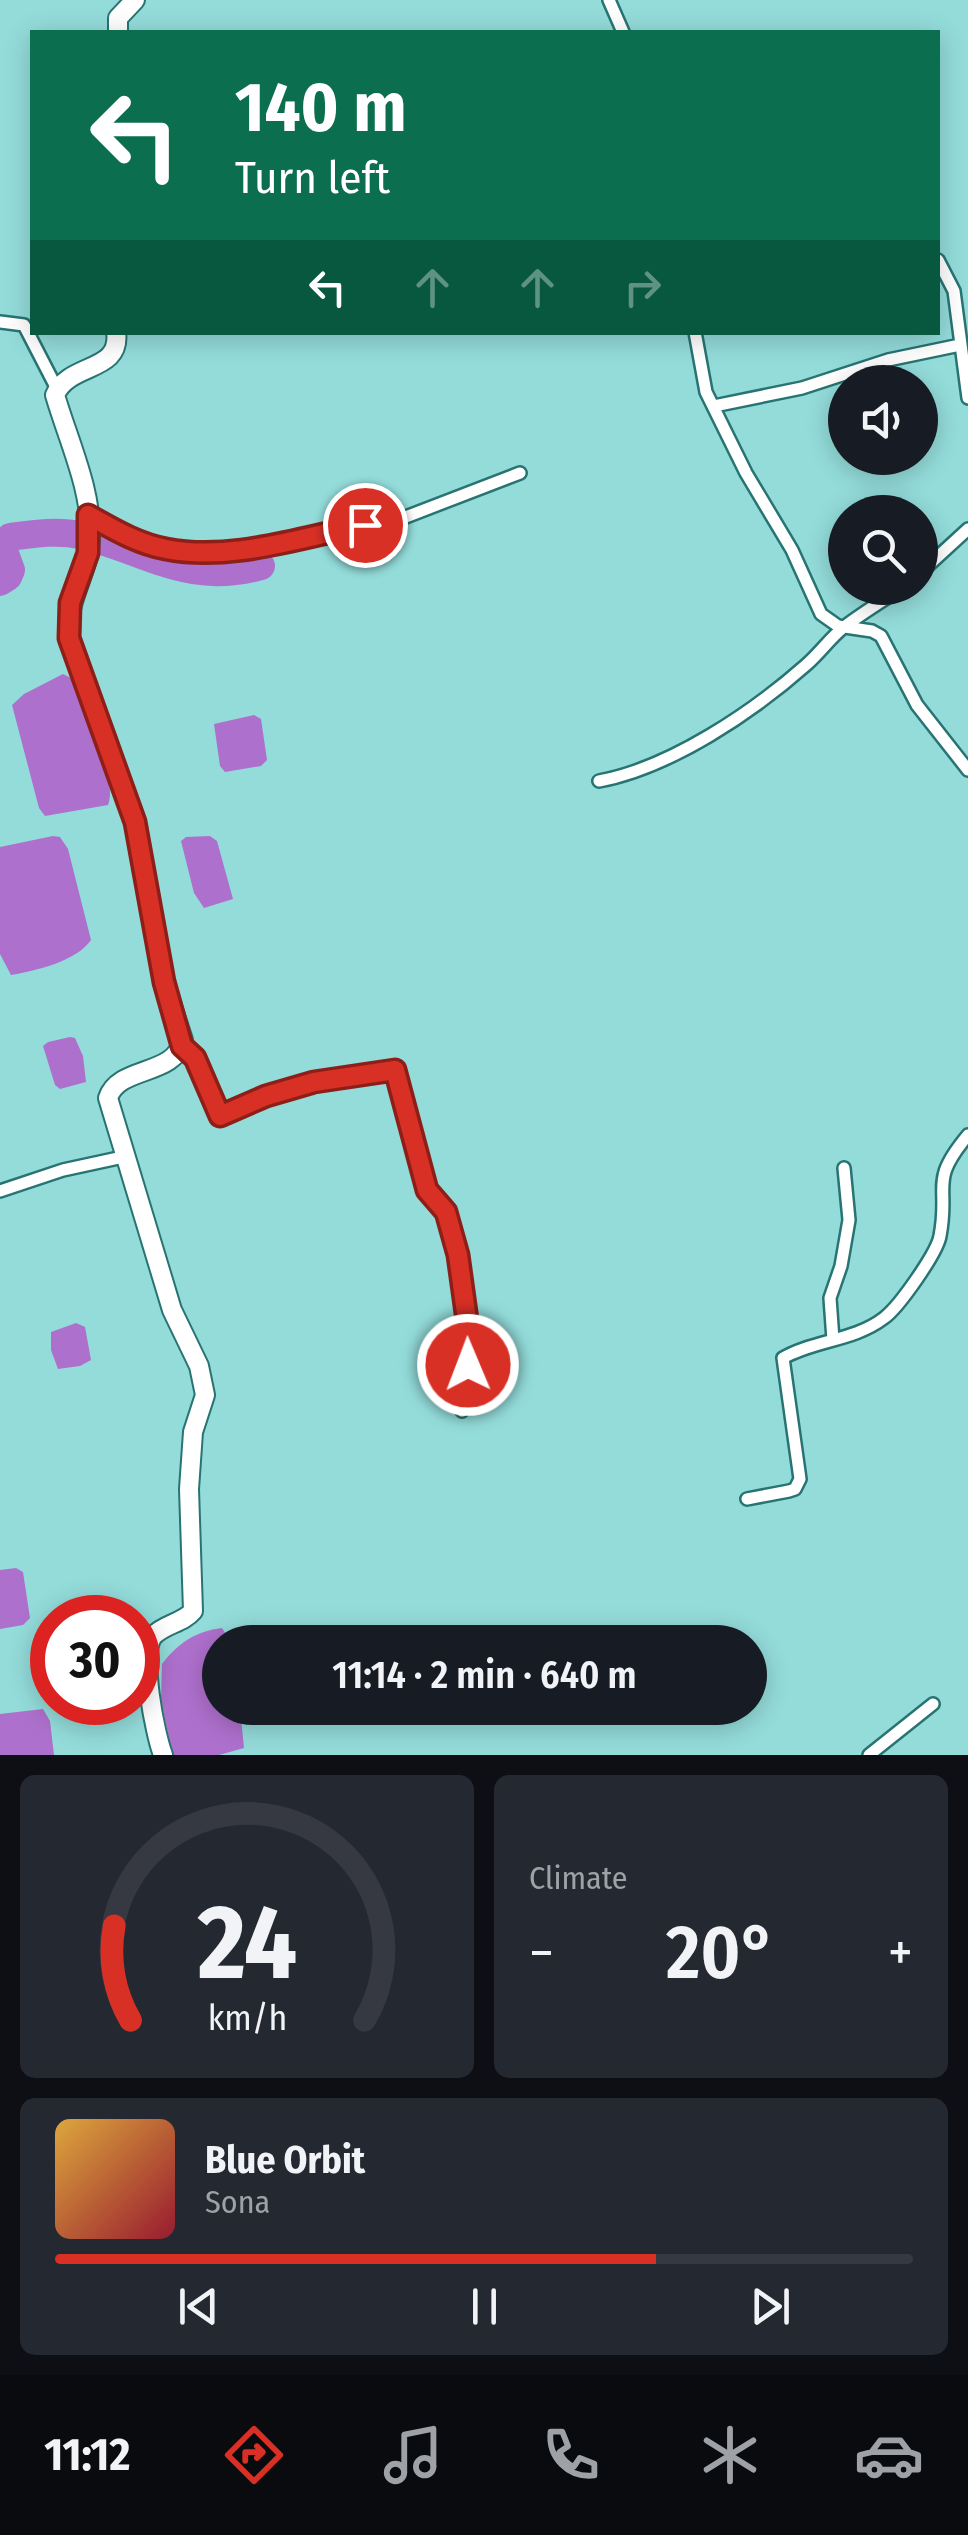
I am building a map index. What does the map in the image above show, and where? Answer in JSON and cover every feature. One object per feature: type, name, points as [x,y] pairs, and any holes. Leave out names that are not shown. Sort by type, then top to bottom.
[{"type":"street","points":[[118,30],[118,18],[135,0]]},
{"type":"street","points":[[609,0],[622,30]]},
{"type":"street","points":[[940,264],[954,292],[968,398]]},
{"type":"street","points":[[0,322],[24,325],[58,388]]},
{"type":"street","points":[[116,335],[118,348],[113,356],[66,380],[56,394],[89,520],[88,553],[70,603],[69,638],[135,822],[164,982],[182,1046],[195,1058],[220,1116],[266,1096],[314,1082],[395,1070],[427,1190],[446,1212],[458,1255],[468,1344],[462,1411]]},
{"type":"street","points":[[696,335],[706,392],[746,473],[792,550],[821,614],[844,627],[880,636],[917,705],[968,770]]},
{"type":"street","points":[[714,406],[802,388],[888,360],[960,345]]},
{"type":"street","points":[[89,520],[165,549],[228,552],[404,518],[520,473]]},
{"type":"street","points":[[938,558],[968,530]]},
{"type":"street","points":[[600,781],[620,778],[659,761],[746,712],[807,665],[844,627],[876,605]]},
{"type":"street","points":[[163,1755],[151,1696],[148,1652],[153,1637],[194,1610],[189,1489],[193,1432],[205,1395],[199,1366],[175,1319],[108,1098],[112,1086],[159,1066],[182,1046]]},
{"type":"street","points":[[748,1500],[789,1492],[798,1485],[800,1463],[782,1361],[791,1353],[860,1332],[890,1312],[937,1248],[942,1216],[941,1179],[948,1159],[968,1135]]},
{"type":"street","points":[[0,1191],[123,1156]]},
{"type":"street","points":[[833,1340],[830,1298],[841,1266],[849,1220],[844,1168]]},
{"type":"street","points":[[869,1755],[933,1704]]},
{"type":"shaded area","points":[[63,674],[71,678],[98,742],[110,793],[108,805],[45,816],[39,808],[12,705],[24,694]]},
{"type":"shaded area","points":[[254,715],[261,719],[267,760],[261,766],[225,772],[220,766],[214,724]]},
{"type":"shaded area","points":[[210,836],[217,841],[233,899],[204,908],[194,893],[181,841],[186,837]]},
{"type":"shaded area","points":[[60,837],[68,849],[91,940],[66,959],[11,975],[0,954],[0,847]]},
{"type":"shaded area","points":[[75,1038],[83,1056],[86,1082],[60,1089],[55,1085],[43,1046]]},
{"type":"shaded area","points":[[76,1323],[85,1327],[91,1360],[58,1369],[51,1350],[51,1332]]},
{"type":"shaded area","points":[[16,1568],[23,1572],[30,1618],[23,1625],[0,1629],[0,1570]]},
{"type":"shaded area","points":[[202,1633],[202,1725],[242,1725],[244,1748],[219,1755],[172,1755],[161,1699],[162,1664],[188,1639]]},
{"type":"shaded area","points":[[30,1711],[30,1725],[50,1725],[54,1755],[0,1755],[0,1714]]},
{"type":"waterway","points":[[0,582],[11,570],[3,548],[10,537],[45,533],[80,535],[189,569],[211,572],[261,566]]},
{"type":"route","points":[[365,525],[228,552],[190,552],[140,542],[88,515],[88,553],[70,603],[69,638],[135,822],[164,982],[182,1046],[195,1058],[220,1116],[266,1096],[314,1082],[395,1070],[427,1190],[446,1212],[458,1255],[467,1320],[468,1365]]}]
